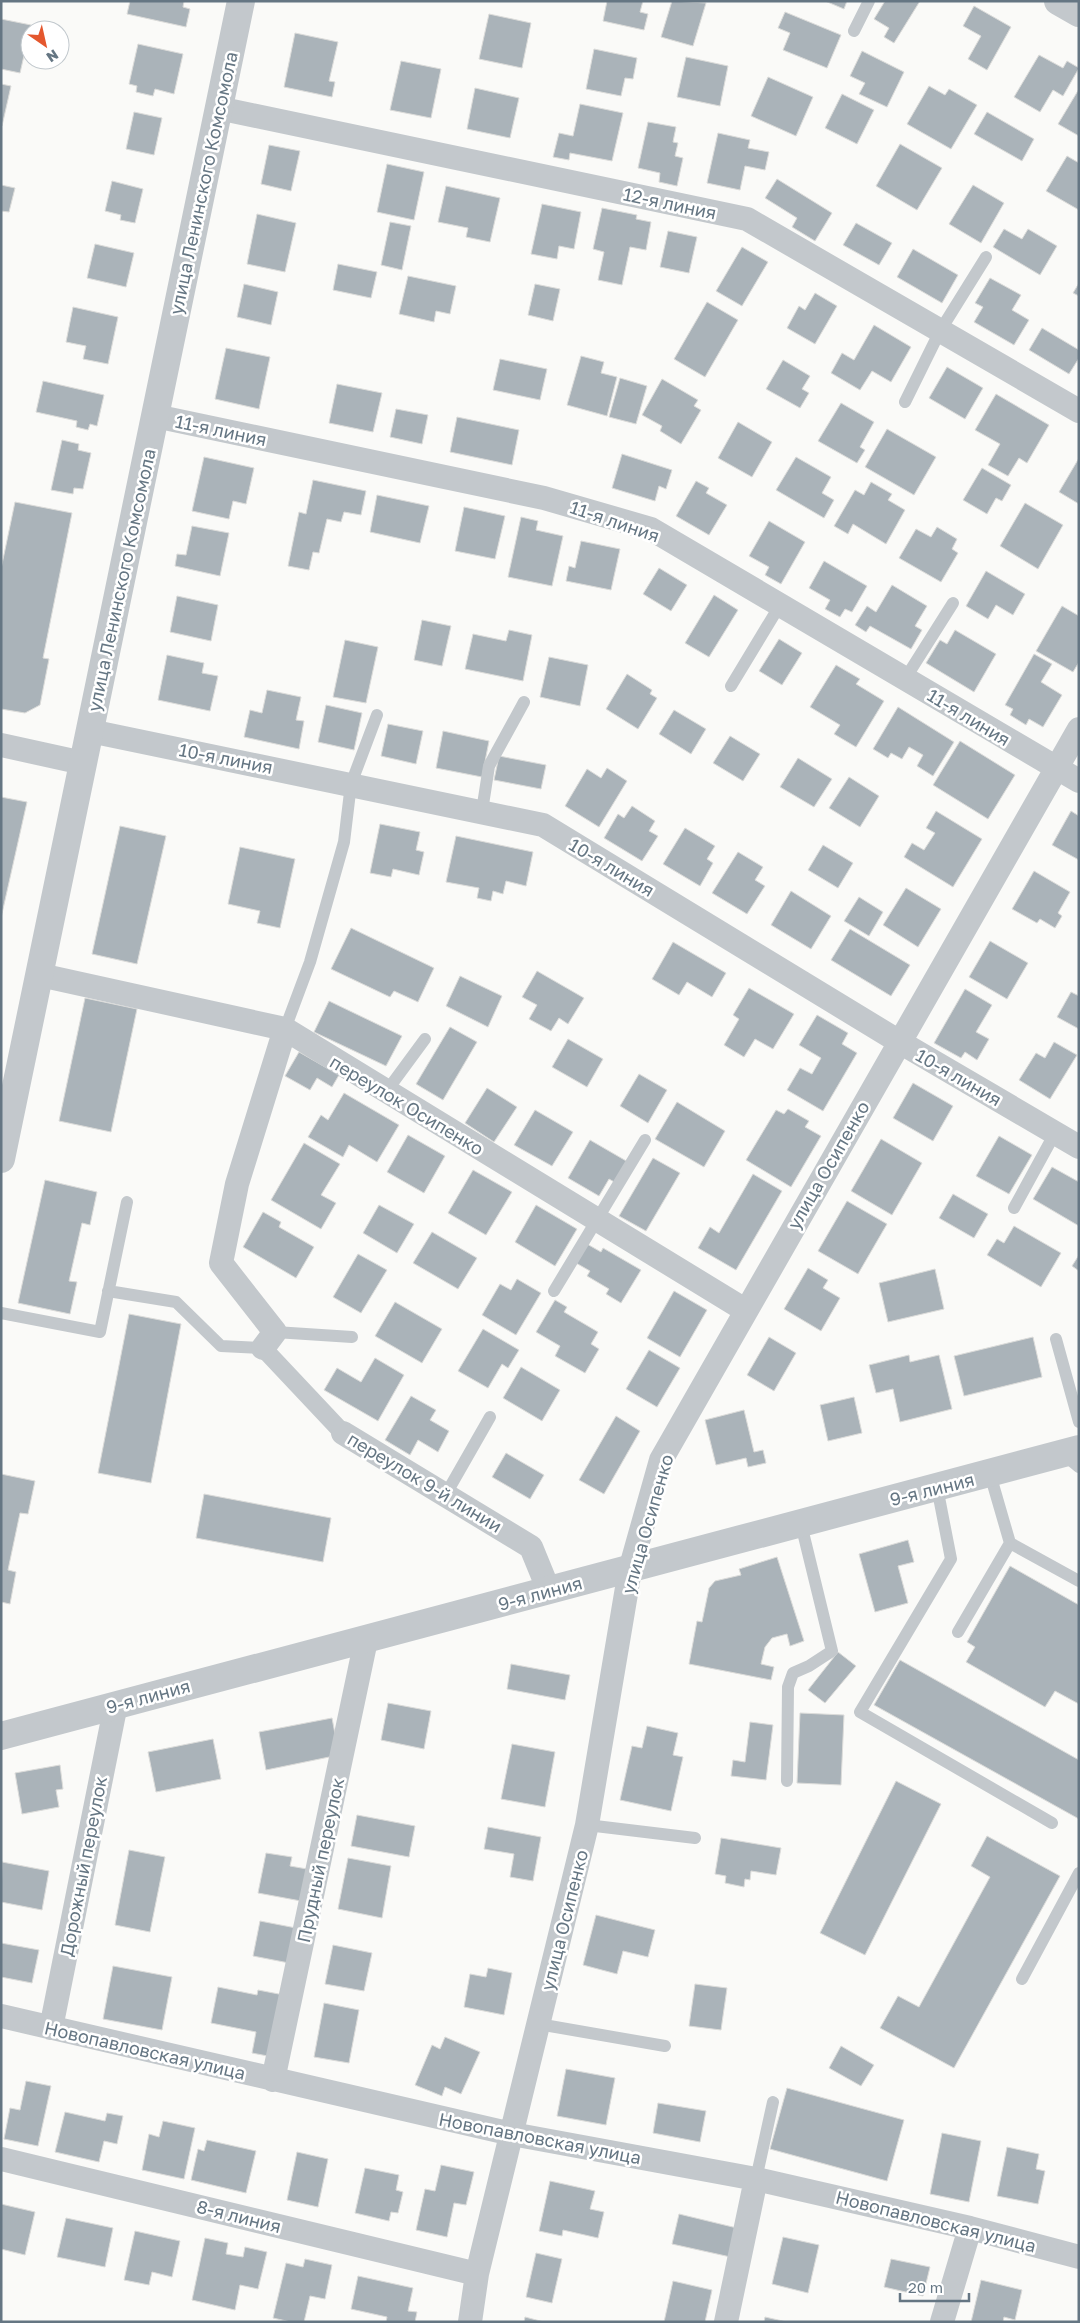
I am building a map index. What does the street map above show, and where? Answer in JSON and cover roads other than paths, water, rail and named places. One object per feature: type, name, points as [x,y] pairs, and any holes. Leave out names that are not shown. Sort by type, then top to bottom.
[{"type":"street","name":"улица Ленинского Комсомола","points":[[1,1159],[241,1]]},
{"type":"street","points":[[1058,1],[1079,13]]},
{"type":"street","name":"12-я линия","points":[[218,108],[746,219],[1079,411]]},
{"type":"street","name":"11-я линия","points":[[155,416],[544,498],[651,529],[1079,781]]},
{"type":"street","name":"улица Осипенко","points":[[470,2322],[477,2274],[588,1825],[630,1570],[661,1460],[898,1041],[1079,729]]},
{"type":"street","name":"10-я линия","points":[[90,731],[543,825],[898,1041],[1079,1147]]},
{"type":"street","points":[[1,745],[83,763]]},
{"type":"street","name":"переулок Осипенко","points":[[40,975],[285,1029],[745,1310]]},
{"type":"street","name":"переулок 9-й линии","points":[[285,1029],[237,1184],[221,1263],[269,1340],[343,1433],[531,1547],[549,1591]]},
{"type":"street","name":"9-я линия","points":[[1,1736],[937,1487],[1073,1456]]},
{"type":"street","name":"Прудный переулок","points":[[274,2080],[366,1640]]},
{"type":"street","name":"Дорожный переулок","points":[[51,2028],[116,1704]]},
{"type":"street","name":"Новопавловская улица","points":[[1,2016],[512,2134],[756,2179],[970,2228],[1079,2257]]},
{"type":"street","name":"8-я линия","points":[[1,2158],[477,2274]]},
{"type":"street","points":[[726,2322],[756,2179]]},
{"type":"street","points":[[942,2322],[970,2228]]},
{"type":"lane","points":[[854,31],[869,1]]},
{"type":"lane","points":[[905,402],[940,331],[986,257]]},
{"type":"lane","points":[[905,679],[954,603]]},
{"type":"lane","points":[[731,686],[780,605]]},
{"type":"lane","points":[[482,811],[489,766],[524,702]]},
{"type":"lane","points":[[285,1029],[310,962],[344,842],[351,784],[377,715]]},
{"type":"lane","points":[[386,1092],[425,1039]]},
{"type":"lane","points":[[1014,1208],[1055,1134]]},
{"type":"lane","points":[[554,1291],[645,1140]]},
{"type":"lane","points":[[1,1313],[100,1332],[127,1202]]},
{"type":"lane","points":[[108,1291],[176,1302],[221,1346],[269,1340],[352,1337]]},
{"type":"lane","points":[[1056,1339],[1079,1422]]},
{"type":"lane","points":[[446,1494],[490,1417]]},
{"type":"lane","points":[[990,1474],[1010,1542],[1079,1581]]},
{"type":"lane","points":[[937,1487],[951,1559],[860,1712],[1052,1823]]},
{"type":"lane","points":[[787,1781],[788,1687],[793,1673],[809,1666],[832,1651],[801,1524]]},
{"type":"lane","points":[[958,1632],[1010,1542]]},
{"type":"lane","points":[[588,1825],[695,1838]]},
{"type":"lane","points":[[1022,1979],[1079,1873]]},
{"type":"lane","points":[[538,2024],[666,2046]]},
{"type":"lane","points":[[756,2179],[774,2102]]}]
